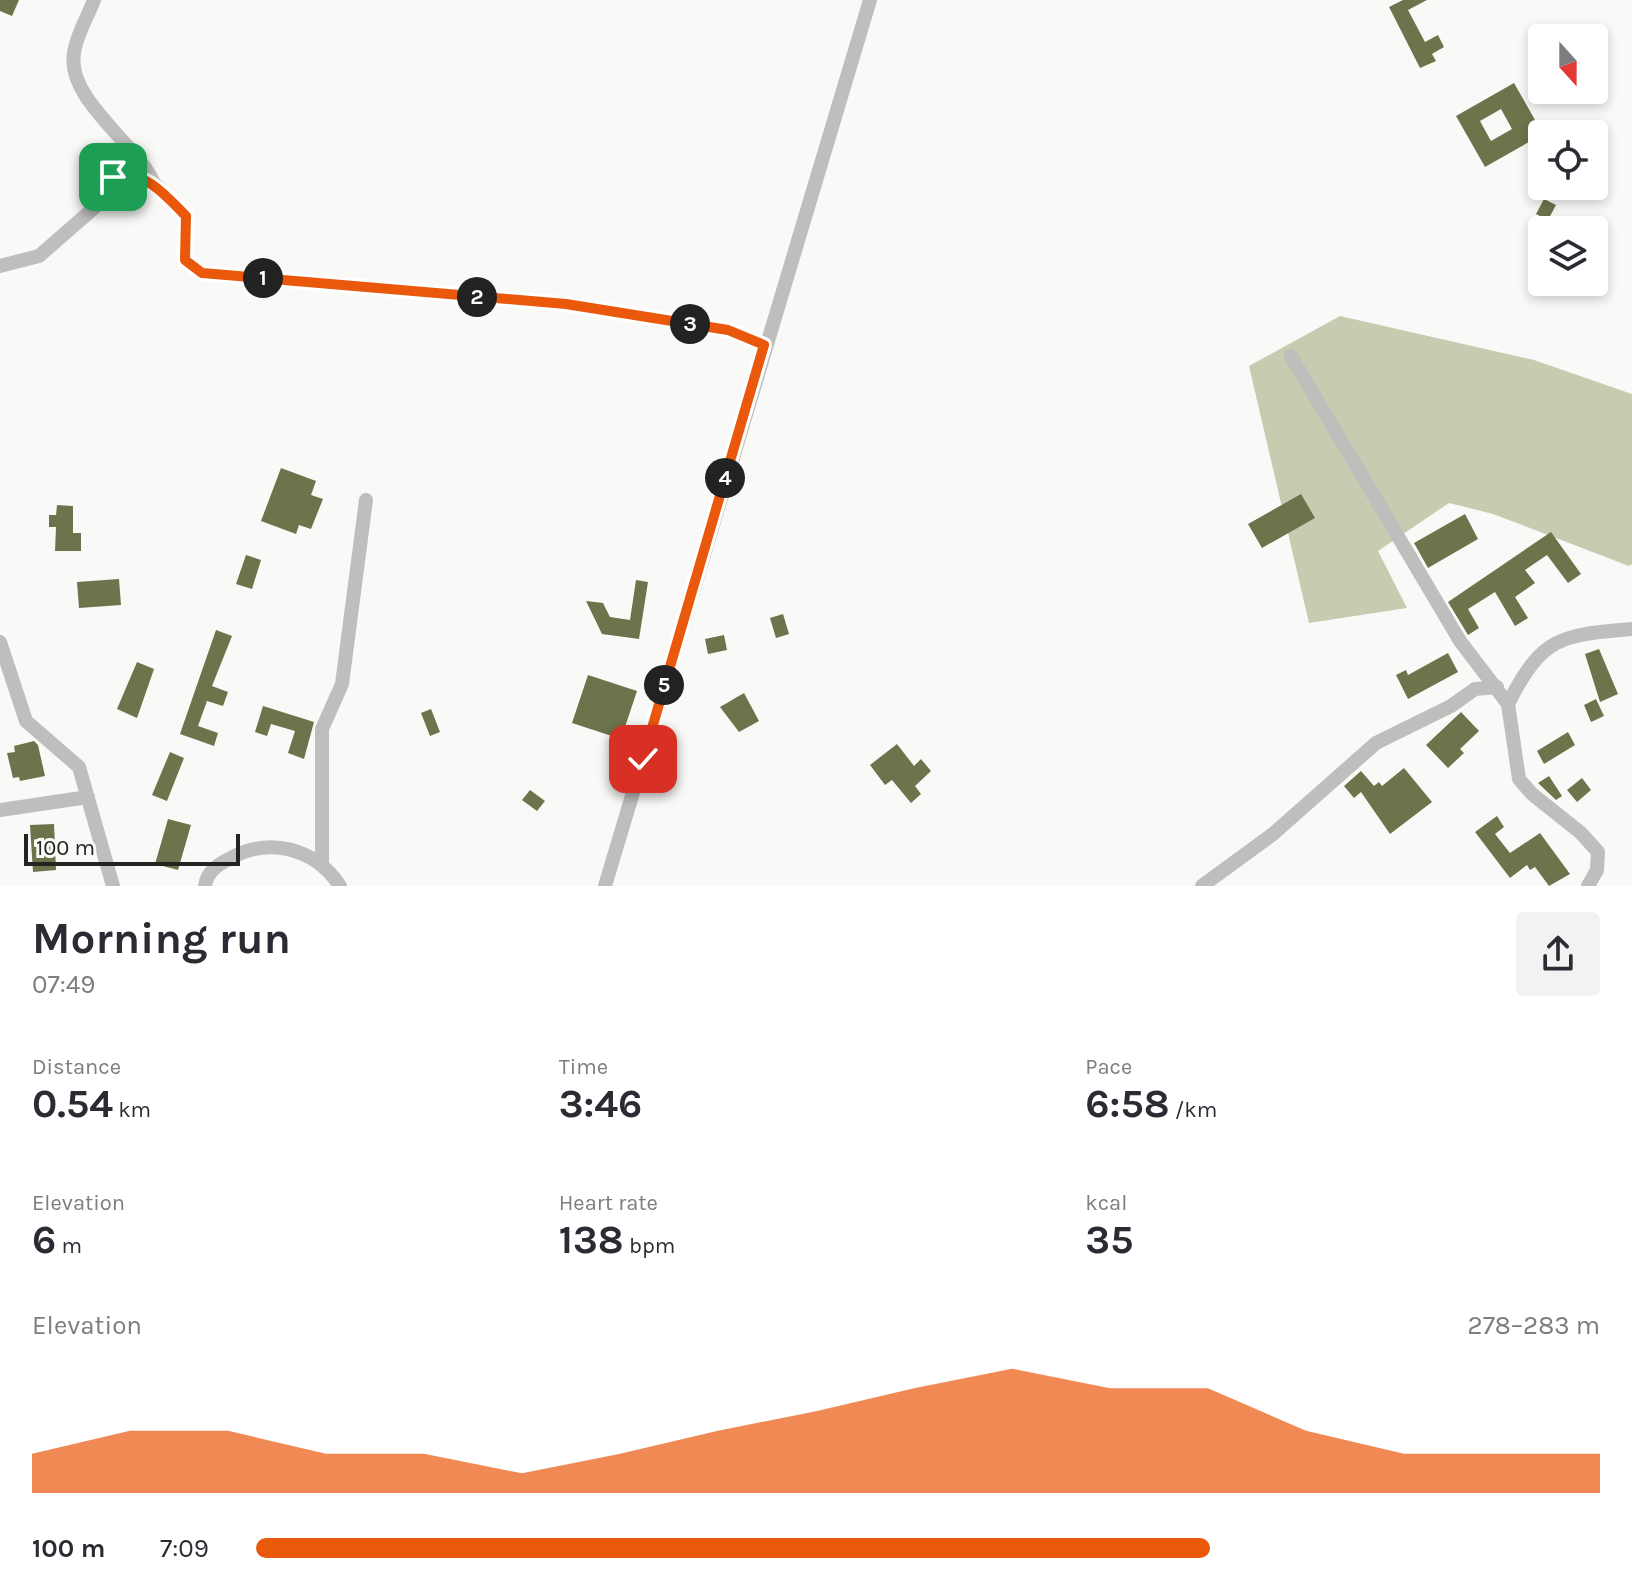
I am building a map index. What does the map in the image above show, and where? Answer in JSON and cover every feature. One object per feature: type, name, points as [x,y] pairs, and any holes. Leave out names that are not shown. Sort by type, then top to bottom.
[{"type":"street","points":[[94,0],[73,54],[80,89],[146,165],[154,183],[186,216],[185,260],[202,273],[566,304],[728,330],[764,345]]},
{"type":"street","points":[[605,886],[764,345],[870,0]]},
{"type":"street","points":[[0,266],[39,256],[94,208],[102,187],[113,177],[121,175],[154,183]]},
{"type":"street","points":[[1291,356],[1460,641],[1508,704],[1519,779],[1532,794],[1581,833],[1598,852],[1597,870],[1588,886]]},
{"type":"street","points":[[322,865],[322,729],[342,684],[366,500]]},
{"type":"street","points":[[1508,704],[1538,652],[1556,641],[1632,629]]},
{"type":"street","points":[[0,642],[26,721],[79,767],[113,886]]},
{"type":"street","points":[[1206,885],[1273,834],[1376,743],[1451,706],[1475,689],[1497,687]]},
{"type":"street","points":[[0,810],[88,797]]},
{"type":"street","points":[[205,886],[206,878],[218,865],[242,851],[263,846],[298,851],[322,865],[340,886]]},
{"type":"green space","points":[[1340,316],[1534,360],[1632,394],[1632,564],[1629,566],[1493,514],[1449,503],[1378,551],[1407,608],[1309,623],[1249,366]]},
{"type":"building","points":[[0,0],[19,0],[12,16],[0,11]]},
{"type":"building","points":[[1403,0],[1427,0],[1408,10],[1425,42],[1438,35],[1444,47],[1432,54],[1436,61],[1420,68],[1389,7]]},
{"type":"building","points":[[1514,83],[1535,120],[1528,120],[1528,143],[1485,167],[1456,116]],"holes":[[[1501,109],[1512,129],[1491,141],[1480,121]]]},
{"type":"building","points":[[1543,200],[1556,205],[1550,216],[1536,214]]},
{"type":"building","points":[[281,468],[316,481],[311,495],[323,499],[311,529],[299,525],[296,534],[261,521]]},
{"type":"building","points":[[1301,494],[1315,518],[1262,548],[1248,524]]},
{"type":"building","points":[[57,505],[73,506],[73,533],[81,533],[81,551],[55,551],[56,527],[49,527],[49,515],[56,515]]},
{"type":"building","points":[[1465,514],[1478,539],[1428,568],[1414,543]]},
{"type":"building","points":[[1551,532],[1581,574],[1568,583],[1547,555],[1525,570],[1535,583],[1515,597],[1528,618],[1515,626],[1495,592],[1468,609],[1479,628],[1468,635],[1448,602]]},
{"type":"building","points":[[246,555],[261,560],[252,589],[236,584]]},
{"type":"building","points":[[119,579],[121,605],[79,608],[77,582]]},
{"type":"building","points":[[636,580],[648,582],[639,639],[602,634],[586,601],[603,603],[610,617],[630,620]]},
{"type":"building","points":[[783,614],[789,634],[776,638],[770,618]]},
{"type":"building","points":[[216,630],[232,636],[212,686],[228,692],[223,706],[207,701],[198,726],[218,733],[214,746],[180,734]]},
{"type":"building","points":[[724,635],[727,650],[708,654],[705,639]]},
{"type":"building","points":[[1599,649],[1618,694],[1600,702],[1585,654]]},
{"type":"building","points":[[1448,653],[1458,672],[1408,699],[1396,675],[1406,670],[1408,675]]},
{"type":"building","points":[[137,662],[154,669],[137,718],[117,709]]},
{"type":"building","points":[[588,675],[637,691],[621,739],[572,723]]},
{"type":"building","points":[[744,693],[759,721],[739,732],[720,707]]},
{"type":"building","points":[[1596,699],[1604,716],[1591,722],[1584,705]]},
{"type":"building","points":[[263,706],[314,722],[304,759],[288,753],[295,731],[271,724],[267,736],[255,732]]},
{"type":"building","points":[[431,709],[440,732],[430,736],[421,713]]},
{"type":"building","points":[[1461,712],[1479,731],[1460,749],[1464,753],[1448,768],[1426,745]]},
{"type":"building","points":[[1568,732],[1575,745],[1544,764],[1537,751]]},
{"type":"building","points":[[34,741],[38,745],[45,776],[20,781],[19,777],[13,778],[7,753],[15,752],[14,746]]},
{"type":"building","points":[[897,744],[914,766],[921,759],[931,771],[915,786],[921,794],[911,803],[892,780],[885,785],[870,765]]},
{"type":"building","points":[[170,752],[184,758],[167,801],[152,795]]},
{"type":"building","points":[[1404,768],[1432,802],[1390,834],[1361,792],[1354,798],[1344,786],[1361,771],[1374,786],[1379,782],[1382,786]]},
{"type":"building","points":[[1549,776],[1562,796],[1556,800],[1538,783]]},
{"type":"building","points":[[1582,778],[1591,790],[1577,802],[1567,790]]},
{"type":"building","points":[[530,790],[545,801],[537,811],[522,800]]},
{"type":"building","points":[[1497,816],[1504,827],[1495,834],[1510,853],[1540,833],[1570,874],[1549,886],[1535,867],[1530,870],[1527,865],[1510,878],[1475,832]]},
{"type":"building","points":[[168,819],[191,825],[178,870],[155,864]]},
{"type":"building","points":[[54,824],[56,870],[33,872],[30,825]]},
{"type":"route","points":[[113,177],[121,175],[154,183],[186,216],[185,260],[202,273],[566,304],[728,330],[764,345],[643,759]]}]
